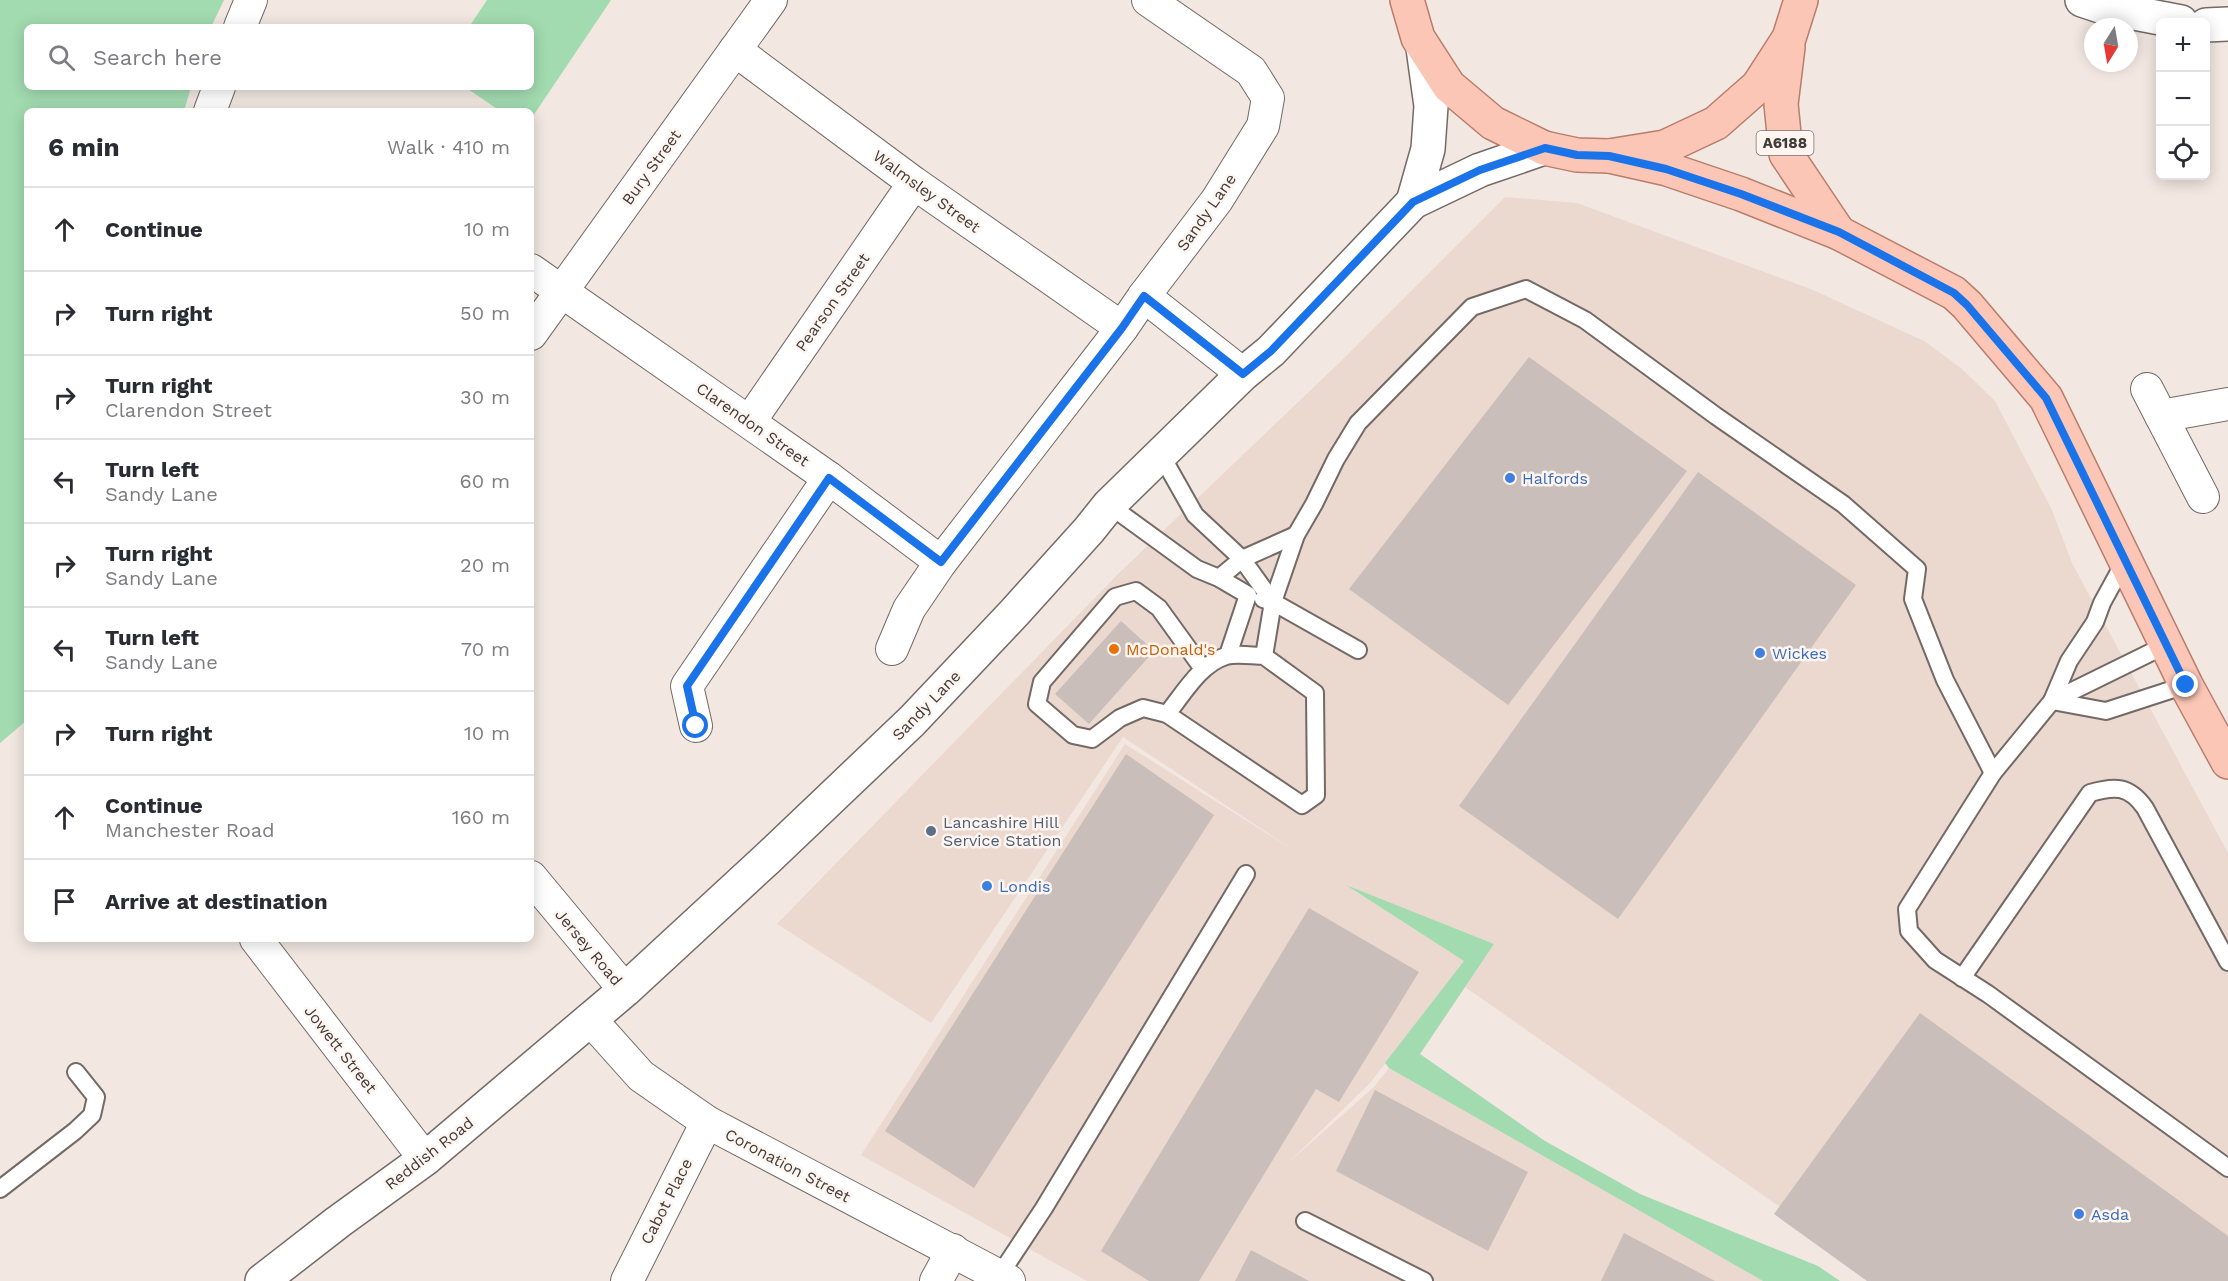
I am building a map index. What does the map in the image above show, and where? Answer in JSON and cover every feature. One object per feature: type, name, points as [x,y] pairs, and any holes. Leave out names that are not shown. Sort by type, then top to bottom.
[{"type":"main road","points":[[1385,0],[1420,43],[1449,86],[1492,123],[1545,148],[1577,155],[1609,156],[1665,147],[1716,123],[1758,86],[1789,38],[1802,0]]},
{"type":"main road","points":[[1407,0],[1420,43]]},
{"type":"main road","points":[[2082,0],[2163,18]]},
{"type":"main road","points":[[2210,25],[2228,24]]},
{"type":"main road","name":"A6188","points":[[1789,38],[1781,104],[1786,154],[1839,232]]},
{"type":"main road","name":"Sandy Lane","points":[[1413,202],[1428,148],[1431,106],[1420,43]]},
{"type":"main road","name":"Sandy Lane","points":[[590,1019],[625,990],[912,721],[1160,453],[1243,374],[1271,351],[1413,202],[1480,170],[1545,148]]},
{"type":"main road","name":"A6188","points":[[1609,156],[1666,169],[1741,194],[1839,232],[1954,293],[1967,305],[2046,398],[2166,645],[2228,762]]},
{"type":"main road","name":"Reddish Road","points":[[262,1281],[425,1159],[590,1019]]},
{"type":"street","points":[[241,24],[251,0]]},
{"type":"street","name":"Bury Street","points":[[534,330],[771,0]]},
{"type":"street","name":"Sandy Lane","points":[[892,649],[909,609],[941,562],[1122,328],[1217,200],[1263,126],[1268,98],[1251,71],[1148,0]]},
{"type":"street","name":"Walmsley Street","points":[[735,50],[914,183],[1122,328]]},
{"type":"street","points":[[211,108],[218,90]]},
{"type":"street","name":"Pearson Street","points":[[750,421],[914,183]]},
{"type":"street","name":"Clarendon Street","points":[[534,272],[750,421],[941,562]]},
{"type":"street","points":[[1144,296],[1243,374]]},
{"type":"street","points":[[2203,497],[2154,402],[2228,404]]},
{"type":"street","points":[[696,726],[687,686],[829,478]]},
{"type":"street","name":"Jersey Road","points":[[534,881],[625,990]]},
{"type":"street","name":"Jowett Street","points":[[258,942],[425,1159]]},
{"type":"street","name":"Coronation Street","points":[[590,1019],[641,1076],[707,1122],[953,1250],[1004,1279]]},
{"type":"street","name":"Cabot Place","points":[[627,1281],[707,1122]]},
{"type":"street","points":[[936,1281],[953,1250]]},
{"type":"lane","points":[[1264,656],[1273,602],[1296,535],[1336,459],[1358,423],[1472,307],[1526,289],[1585,320],[1716,416],[1843,504],[1917,569],[1913,599],[1945,680],[1993,773]]},
{"type":"lane","points":[[1160,453],[1195,515],[1242,559],[1273,602]]},
{"type":"lane","points":[[1109,506],[1197,568],[1248,595],[1273,602],[1358,650]]},
{"type":"lane","points":[[1219,578],[1242,559],[1296,535]]},
{"type":"lane","points":[[2126,561],[2102,603],[2095,622],[2069,661],[2052,701],[1993,773],[1907,909],[1909,931],[1935,960],[1988,994],[2228,1168]]},
{"type":"lane","points":[[1167,714],[1203,669],[1228,655],[1264,656],[1315,693],[1316,795],[1302,805],[1167,714],[1143,708],[1120,718],[1092,739],[1072,735],[1038,704],[1042,682],[1115,597],[1136,591],[1159,608],[1203,669]]},
{"type":"lane","points":[[1228,655],[1248,595]]},
{"type":"lane","points":[[2052,701],[2166,645]]},
{"type":"lane","points":[[2052,701],[2106,711],[2186,685]]},
{"type":"lane","points":[[1962,978],[2090,793],[2111,787],[2128,791],[2137,797],[2145,808],[2228,962]]},
{"type":"lane","points":[[1004,1279],[1044,1208],[1246,874]]},
{"type":"lane","points":[[0,1189],[75,1131],[92,1115],[96,1097],[76,1072]]},
{"type":"lane","points":[[1305,1221],[1424,1281]]},
{"type":"shaded area","points":[[1505,197],[1577,203],[1813,290],[1924,341],[1961,368],[1995,401],[2052,510],[2072,563],[2228,853],[2228,1281],[1780,1207],[1465,987],[1494,944],[1352,889],[1465,961],[1370,1083],[1288,1163],[1374,1087],[1389,1068],[1763,1281],[1087,1281],[861,1155],[1125,744],[1293,850],[1123,737],[931,1023],[777,924],[1117,575],[1338,364]]},
{"type":"green space","points":[[0,0],[224,0],[212,24],[24,24],[24,90],[190,90],[185,108],[24,108],[24,723],[0,743]]},
{"type":"green space","points":[[487,0],[611,0],[534,115],[534,108],[496,108],[469,90],[534,90],[534,24],[471,24]]},
{"type":"green space","points":[[1346,885],[1494,944],[1420,1054],[1545,1141],[1640,1194],[1818,1266],[1840,1281],[1763,1281],[1389,1068],[1385,1063],[1464,961]]},
{"type":"building","points":[[1529,357],[1687,471],[1508,705],[1349,589]]},
{"type":"building","points":[[1698,472],[1856,585],[1618,919],[1459,806]]},
{"type":"building","points":[[1121,621],[1154,651],[1089,724],[1055,694]]},
{"type":"building","points":[[1126,754],[1214,815],[974,1188],[885,1131]]},
{"type":"building","points":[[1309,908],[1419,972],[1339,1102],[1316,1089],[1199,1281],[1149,1281],[1101,1251]]},
{"type":"building","points":[[1920,1013],[2228,1236],[2228,1281],[1867,1281],[1774,1214]]},
{"type":"building","points":[[1375,1090],[1528,1172],[1488,1251],[1336,1171]]},
{"type":"building","points":[[1624,1233],[1715,1281],[1601,1281]]},
{"type":"building","points":[[1251,1250],[1309,1281],[1235,1281]]},
{"type":"place","name":"Halfords","points":[[1510,478]]},
{"type":"place","name":"McDonald's","points":[[1114,649]]},
{"type":"place","name":"Wickes","points":[[1760,653]]},
{"type":"place","name":"Lancashire Hill Service Station","points":[[931,831]]},
{"type":"place","name":"Londis","points":[[987,886]]},
{"type":"place","name":"Asda","points":[[2079,1214]]},
{"type":"route","points":[[696,726],[687,686],[829,478],[941,562],[1030,449],[1144,296],[1243,374],[1271,351],[1413,202],[1480,170],[1545,148],[1577,155],[1609,156],[1666,169],[1741,194],[1839,232],[1954,293],[1967,305],[2046,398],[2186,685]]}]
